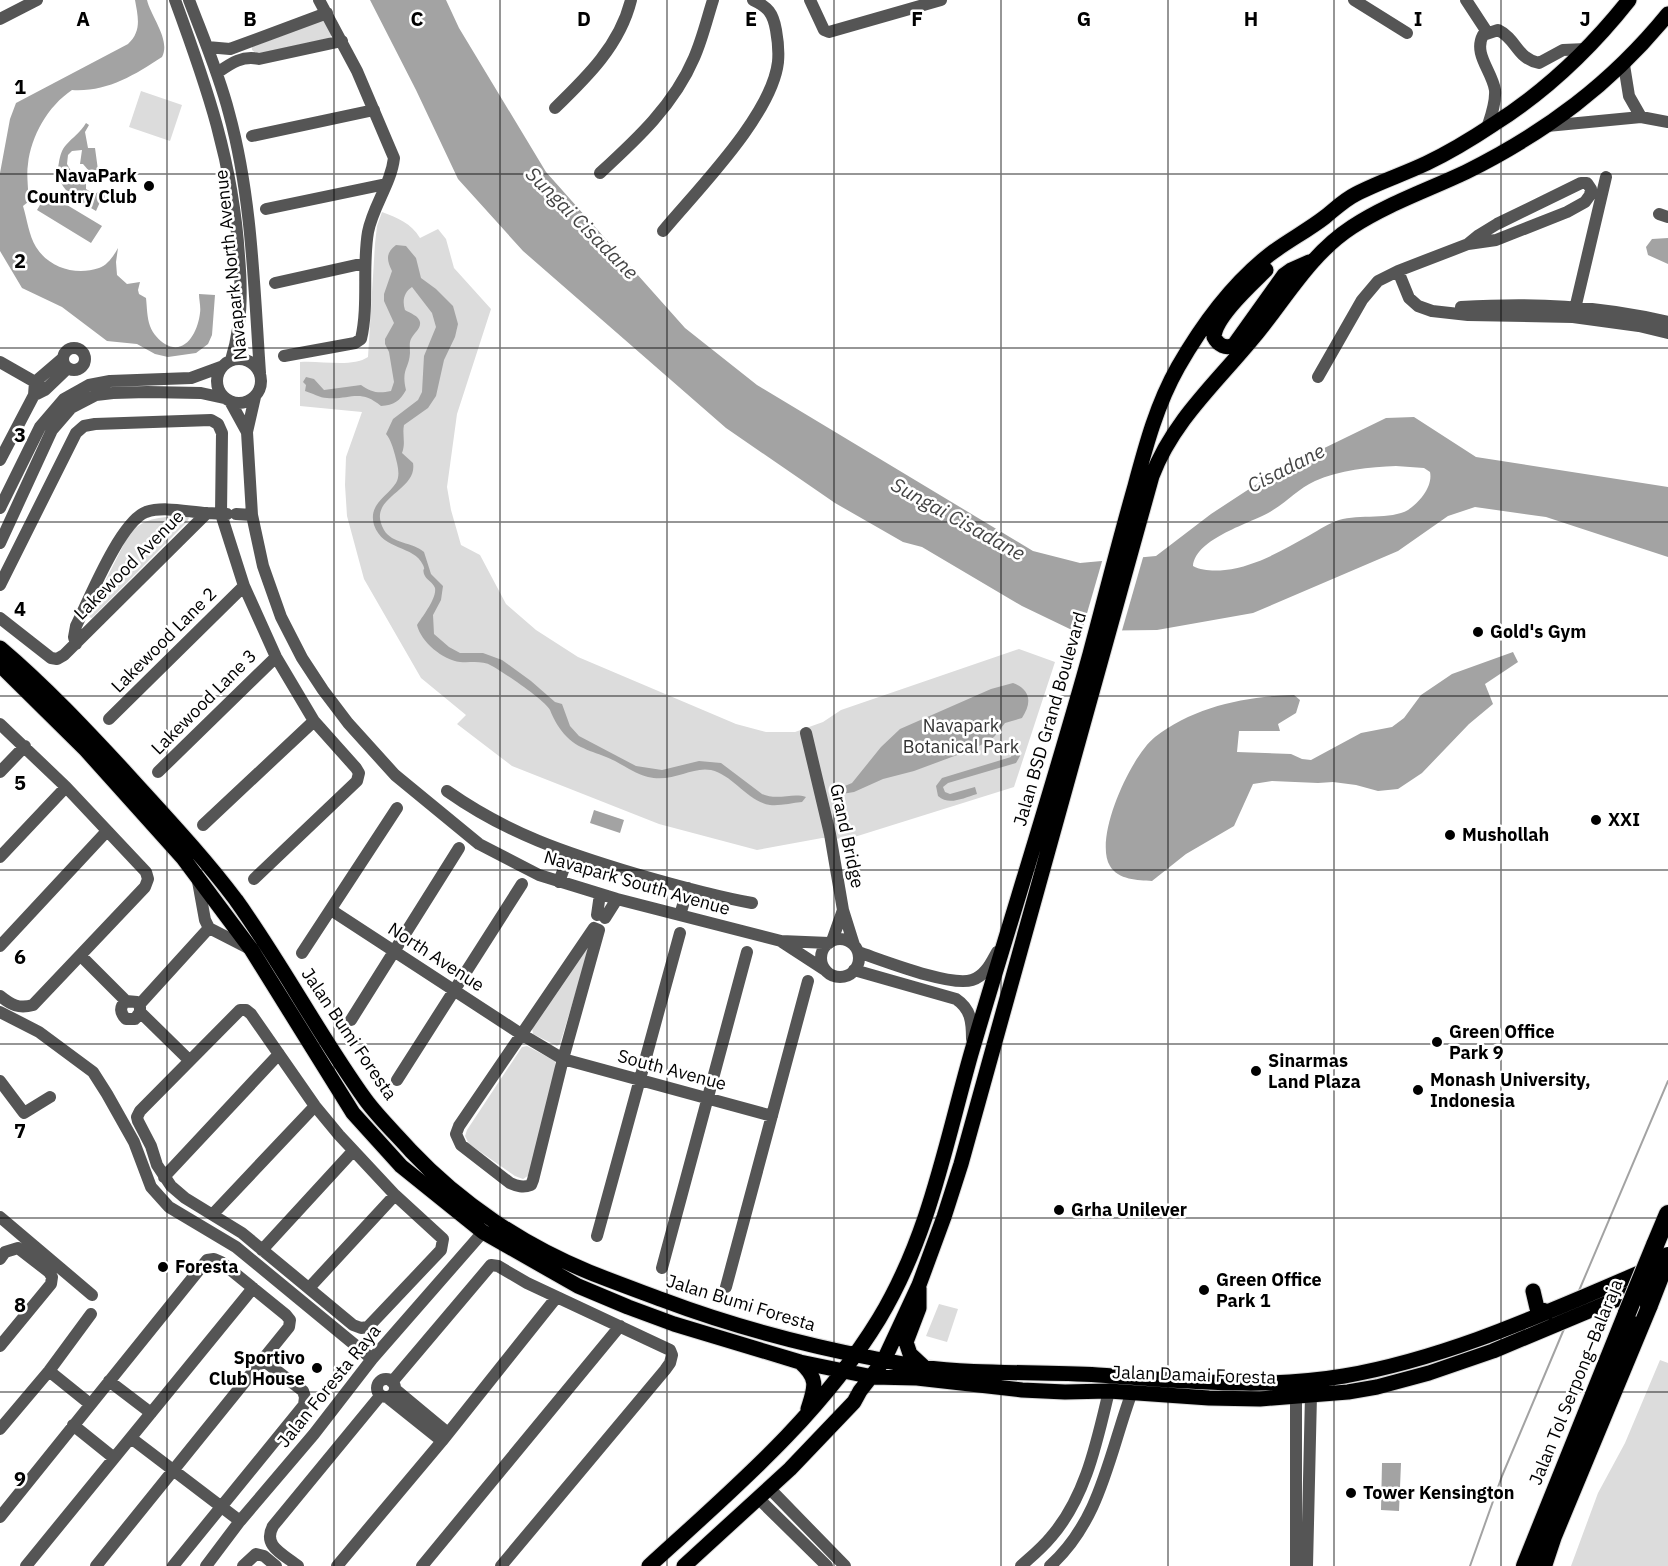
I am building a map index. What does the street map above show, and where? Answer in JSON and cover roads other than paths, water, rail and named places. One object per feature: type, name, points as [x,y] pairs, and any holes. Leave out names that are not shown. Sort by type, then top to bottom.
[{"type":"highway","name":"Jalan Tol Serpong–Balaraja","points":[[1543,1566],[1553,1536],[1649,1305],[1668,1214]]},
{"type":"highway","name":"Jalan Tol Serpong–Balaraja","points":[[1525,1566],[1627,1312],[1662,1251]]},
{"type":"main road","name":"Jalan BSD Grand Boulevard","points":[[649,1566],[805,1417],[855,1355],[878,1320],[899,1281],[924,1224],[969,1061],[1012,918],[1094,690],[1135,510],[1148,440],[1164,393],[1204,324],[1253,268],[1352,196],[1426,163],[1487,128],[1540,91],[1586,49],[1629,0]]},
{"type":"main road","name":"Jalan BSD Grand Boulevard","points":[[1135,510],[1156,466],[1185,416],[1258,332],[1312,261],[1326,247],[1354,225],[1465,172],[1517,145],[1547,126],[1624,65],[1666,16]]},
{"type":"main road","points":[[1312,261],[1295,267],[1284,275],[1234,345],[1224,346],[1215,340],[1216,328],[1242,295],[1273,263],[1325,217]]},
{"type":"main road","name":"Jalan Bumi Foresta","points":[[0,648],[21,665],[196,874],[251,949],[353,1113],[401,1166],[483,1232],[578,1286],[674,1324],[800,1362],[843,1372]]},
{"type":"main road","name":"Jalan Bumi Foresta","points":[[0,666],[90,745],[193,846],[235,899],[368,1102],[412,1153],[442,1181],[495,1221],[525,1240],[586,1271],[748,1330],[825,1350],[855,1355]]},
{"type":"main road","name":"Jalan BSD Grand Boulevard","points":[[684,1566],[809,1450],[854,1402],[884,1360],[919,1285],[961,1164],[1052,809]]},
{"type":"main road","points":[[353,1113],[368,1102]]},
{"type":"main road","name":"Jalan Damai Foresta","points":[[855,1355],[925,1368],[1078,1374],[1224,1384],[1286,1383],[1340,1377],[1427,1357],[1485,1338],[1668,1262]]},
{"type":"main road","name":"Jalan Damai Foresta","points":[[843,1372],[873,1377],[917,1378],[1022,1390],[1132,1392],[1219,1399],[1296,1397],[1377,1387],[1429,1373],[1530,1336],[1668,1277]]},
{"type":"main road","points":[[919,1285],[919,1308],[906,1342],[910,1354],[925,1368]]},
{"type":"main road","points":[[1533,1291],[1537,1308],[1548,1312]]},
{"type":"main road","points":[[800,1362],[809,1370],[814,1380],[814,1391],[805,1417]]},
{"type":"street","points":[[13,13],[15,0]]},
{"type":"street","points":[[0,19],[38,0]]},
{"type":"street","name":"Navapark North Avenue","points":[[175,0],[231,153],[254,276],[261,373]]},
{"type":"street","points":[[189,0],[217,73],[229,114],[231,153]]},
{"type":"street","points":[[284,356],[355,343],[361,339],[368,232],[374,211],[393,167],[394,158],[342,40],[319,0]]},
{"type":"street","points":[[555,108],[599,63],[627,14],[631,0]]},
{"type":"street","points":[[600,173],[650,125],[676,92],[694,58],[713,0]]},
{"type":"street","points":[[663,231],[734,147],[761,108],[771,84],[778,64],[779,45],[774,21],[771,10],[753,0]]},
{"type":"street","points":[[810,0],[824,30],[830,32],[941,0]]},
{"type":"street","points":[[1354,0],[1407,33]]},
{"type":"street","points":[[1466,0],[1487,32]]},
{"type":"street","points":[[207,47],[230,49],[327,13]]},
{"type":"street","points":[[1487,128],[1494,105],[1495,92],[1492,79],[1481,56],[1479,43],[1483,35],[1498,30],[1507,34],[1520,54],[1528,61],[1539,63],[1563,50],[1586,49]]},
{"type":"street","points":[[217,73],[234,61],[250,57],[259,59],[342,40]]},
{"type":"street","points":[[244,43],[250,57]]},
{"type":"street","points":[[1624,65],[1629,96],[1641,117]]},
{"type":"street","points":[[252,136],[374,110]]},
{"type":"street","points":[[1547,126],[1641,117],[1668,122]]},
{"type":"street","name":"Navapark North Avenue","points":[[226,364],[239,326],[241,277],[231,153]]},
{"type":"street","points":[[1574,311],[1606,177]]},
{"type":"street","points":[[1318,377],[1367,292],[1378,281],[1468,244],[1496,240],[1567,212],[1585,202],[1591,189],[1587,183],[1581,183],[1497,224],[1468,244]]},
{"type":"street","points":[[266,209],[386,184]]},
{"type":"street","points":[[275,283],[365,263]]},
{"type":"street","points":[[1398,271],[1406,293],[1413,302],[1432,311],[1468,315],[1519,310],[1613,310],[1668,322]]},
{"type":"street","points":[[1574,311],[1668,333]]},
{"type":"street","points":[[0,508],[40,427],[64,399],[86,387],[110,381],[191,378],[226,364],[246,359],[261,373],[262,384],[255,397],[243,403],[201,393],[147,392],[104,394],[84,400],[71,408],[52,430],[5,522],[0,543]]},
{"type":"street","points":[[0,362],[34,382],[39,393]]},
{"type":"street","points":[[226,364],[217,376],[217,386],[227,400]]},
{"type":"street","points":[[70,365],[86,387]]},
{"type":"street","points":[[34,382],[70,365]]},
{"type":"street","points":[[0,460],[39,393],[70,365]]},
{"type":"street","name":"Navapark South Avenue","points":[[255,397],[247,432],[252,515],[263,566],[281,617],[323,690],[348,723],[395,775],[479,844],[528,871],[617,899],[781,941],[831,942]]},
{"type":"street","name":"Navapark South Avenue","points":[[227,400],[247,432]]},
{"type":"street","points":[[0,585],[76,433],[84,426],[211,420],[218,424],[222,433],[228,514],[244,586],[276,657],[314,721],[356,768],[358,774],[357,781],[254,879]]},
{"type":"street","name":"Lakewood Avenue","points":[[207,513],[76,644],[74,637],[76,626],[116,545],[132,521],[144,513],[155,510],[252,515]]},
{"type":"street","name":"Lakewood Lane 2","points":[[109,720],[244,586]]},
{"type":"street","points":[[0,618],[51,658],[57,659],[76,644]]},
{"type":"street","name":"Lakewood Lane 3","points":[[159,772],[276,657]]},
{"type":"street","points":[[203,825],[314,721]]},
{"type":"street","points":[[0,723],[66,787],[146,872],[148,879],[145,887],[33,1005],[22,1008],[14,1006],[0,996]]},
{"type":"street","name":"Grand Bridge","points":[[806,734],[830,834],[843,910],[856,949]]},
{"type":"street","points":[[0,772],[25,746]]},
{"type":"street","points":[[0,856],[66,787]]},
{"type":"street","points":[[447,791],[498,824],[569,854],[688,888],[752,903]]},
{"type":"street","points":[[302,953],[397,808]]},
{"type":"street","points":[[0,946],[107,831]]},
{"type":"street","points":[[351,1020],[459,848]]},
{"type":"street","points":[[559,882],[569,854]]},
{"type":"street","points":[[196,874],[205,920],[209,928],[251,949]]},
{"type":"street","points":[[397,1080],[522,884]]},
{"type":"street","points":[[680,915],[688,888]]},
{"type":"street","points":[[600,894],[601,916],[617,899]]},
{"type":"street","name":"North Avenue","points":[[331,910],[453,991],[563,1059]]},
{"type":"street","points":[[843,910],[831,942],[823,950],[822,963],[833,975],[843,976],[854,970],[859,962],[856,949]]},
{"type":"street","points":[[831,942],[845,939],[856,949],[900,966],[962,981],[972,980],[982,975],[997,952],[1012,918]]},
{"type":"street","points":[[189,1060],[140,1009],[133,1000],[126,1001],[121,1008],[126,1019],[135,1019],[140,1009],[209,928]]},
{"type":"street","points":[[596,929],[533,1180],[531,1185],[526,1187],[510,1183],[461,1145],[456,1134],[459,1126],[521,1034],[596,929]]},
{"type":"street","points":[[597,1236],[680,933]]},
{"type":"street","name":"Navapark South Avenue","points":[[781,941],[828,971]]},
{"type":"street","points":[[662,1268],[747,952]]},
{"type":"street","points":[[81,956],[126,1001]]},
{"type":"street","points":[[896,982],[900,966]]},
{"type":"street","points":[[854,970],[956,999],[968,1010],[972,1028],[969,1061]]},
{"type":"street","points":[[924,990],[928,974]]},
{"type":"street","points":[[726,1287],[808,981]]},
{"type":"street","points":[[240,1010],[246,1010],[315,1106],[353,1151],[395,1196],[443,1239],[441,1250],[368,1327],[361,1328],[353,1325],[242,1233],[185,1198],[164,1177],[137,1117],[140,1111],[189,1060],[240,1010]]},
{"type":"street","points":[[0,1012],[39,1032],[93,1072],[134,1143],[151,1187],[169,1207],[236,1246],[372,1359]]},
{"type":"street","points":[[164,1177],[279,1054]]},
{"type":"street","name":"South Avenue","points":[[563,1059],[772,1116]]},
{"type":"street","points":[[0,1081],[24,1113],[50,1097]]},
{"type":"street","points":[[213,1214],[315,1106]]},
{"type":"street","points":[[262,1250],[353,1151]]},
{"type":"street","points":[[309,1288],[395,1196]]},
{"type":"street","points":[[0,1217],[92,1295]]},
{"type":"street","points":[[0,1235],[11,1227]]},
{"type":"street","name":"Jalan Foresta Raya","points":[[206,1566],[372,1359],[483,1232]]},
{"type":"street","points":[[0,1259],[5,1252],[18,1248],[49,1272],[52,1277],[51,1284],[0,1346]]},
{"type":"street","points":[[0,1518],[207,1260],[214,1259],[221,1262],[290,1320],[285,1334],[96,1566]]},
{"type":"street","points":[[298,1566],[269,1541],[269,1534],[273,1526],[389,1391],[491,1265],[498,1266],[556,1298],[670,1350],[672,1355],[670,1363],[501,1566]]},
{"type":"street","points":[[26,1566],[253,1288]]},
{"type":"street","points":[[337,1566],[445,1437],[556,1298]]},
{"type":"street","points":[[0,1429],[49,1371],[91,1314]]},
{"type":"street","points":[[422,1566],[620,1326]]},
{"type":"street","points":[[173,1566],[304,1405],[303,1391],[263,1360]]},
{"type":"street","points":[[49,1371],[90,1404]]},
{"type":"street","points":[[363,1372],[379,1383],[384,1379],[389,1391],[445,1437]]},
{"type":"street","points":[[109,1381],[151,1413]]},
{"type":"street","points":[[1021,1566],[1050,1538],[1074,1503],[1087,1468],[1109,1391]]},
{"type":"street","points":[[1050,1566],[1079,1534],[1099,1494],[1132,1392]]},
{"type":"street","points":[[1296,1566],[1304,1447],[1311,1395]]},
{"type":"street","points":[[1296,1397],[1304,1447],[1307,1566]]},
{"type":"street","points":[[73,1425],[114,1458]]},
{"type":"street","points":[[131,1438],[240,1521]]},
{"type":"street","points":[[1087,1468],[1099,1447],[1104,1445],[1109,1448],[1111,1456]]},
{"type":"street","points":[[764,1494],[800,1517],[845,1566]]},
{"type":"street","points":[[764,1494],[790,1528],[827,1566]]},
{"type":"street","points":[[790,1528],[791,1518],[800,1517]]},
{"type":"street","points":[[243,1566],[256,1554],[264,1556],[276,1566]]},
{"type":"water","points":[[135,0],[147,0],[164,43],[162,57],[119,81],[97,88],[72,90],[55,104],[42,122],[33,143],[27,169],[28,202],[23,206],[36,247],[41,254],[56,265],[81,271],[99,268],[113,257],[118,248],[117,275],[127,284],[140,282],[138,290],[139,294],[146,298],[150,326],[165,344],[179,347],[190,340],[199,320],[199,294],[215,295],[212,335],[208,344],[196,353],[168,357],[155,354],[137,344],[107,341],[62,307],[22,288],[0,251],[0,173],[10,119],[16,103],[128,44],[137,29]]},
{"type":"water","points":[[370,0],[446,0],[459,28],[546,172],[685,328],[757,385],[1033,551],[1080,563],[1156,556],[1211,514],[1275,472],[1386,418],[1414,417],[1476,457],[1668,487],[1668,557],[1546,517],[1475,507],[1448,516],[1398,551],[1253,613],[1157,630],[1074,631],[1022,606],[922,547],[903,542],[835,503],[726,428],[523,251],[458,179]],"holes":[[[1396,466],[1424,468],[1430,472],[1428,488],[1417,503],[1401,513],[1339,520],[1269,557],[1237,568],[1213,570],[1193,566],[1196,556],[1214,539],[1273,510],[1315,481],[1334,474],[1365,468]]]},
{"type":"water","points":[[86,123],[89,125],[85,132],[88,148],[95,148],[98,170],[89,171],[83,164],[80,164],[82,150],[72,151],[68,155],[67,164],[75,178],[86,181],[86,189],[94,194],[101,191],[105,194],[105,202],[100,202],[96,211],[68,192],[63,186],[58,171],[63,148]]},
{"type":"water","points":[[47,193],[102,226],[91,243],[37,210]]},
{"type":"water","points":[[1668,238],[1668,264],[1648,255],[1646,247],[1652,239]]},
{"type":"water","points":[[396,245],[406,246],[416,258],[421,278],[453,306],[458,324],[455,337],[444,360],[436,396],[428,408],[404,425],[402,453],[413,463],[412,473],[408,481],[386,502],[381,510],[380,519],[384,530],[392,538],[424,552],[431,574],[443,586],[441,600],[433,615],[434,634],[460,653],[483,653],[502,660],[555,702],[562,704],[570,726],[579,736],[636,766],[662,770],[699,761],[721,763],[762,794],[774,797],[796,795],[806,797],[802,802],[782,805],[762,803],[726,777],[711,770],[697,770],[666,778],[639,774],[572,742],[559,728],[547,705],[497,669],[484,663],[453,661],[440,654],[423,638],[417,625],[432,602],[435,588],[425,576],[424,567],[419,559],[384,539],[378,533],[373,518],[379,501],[397,480],[397,462],[392,444],[386,434],[393,419],[418,400],[422,392],[424,356],[436,327],[432,313],[412,287],[407,291],[404,297],[405,310],[418,318],[420,324],[410,342],[404,378],[406,390],[396,402],[381,406],[361,396],[324,398],[305,391],[306,385],[303,382],[306,377],[314,379],[324,390],[361,385],[375,392],[391,391],[394,382],[385,339],[394,323],[384,301],[384,294],[392,271],[388,260],[389,254]]},
{"type":"water","points":[[1513,652],[1518,662],[1485,684],[1493,704],[1469,724],[1422,773],[1398,789],[1378,791],[1333,782],[1272,781],[1253,784],[1234,826],[1186,854],[1152,881],[1123,877],[1110,866],[1106,853],[1106,837],[1110,818],[1135,761],[1155,737],[1186,718],[1239,701],[1294,695],[1300,700],[1296,713],[1278,724],[1280,731],[1239,731],[1237,752],[1291,754],[1311,760],[1361,733],[1392,727],[1404,718],[1421,695],[1452,674]]},
{"type":"water","points":[[1013,683],[1023,689],[1028,697],[1022,718],[1005,723],[994,737],[976,748],[914,771],[883,779],[854,792],[842,794],[836,791],[852,783],[881,747],[900,729],[991,689]]},
{"type":"water","points":[[1016,740],[1020,756],[1016,763],[948,783],[943,787],[945,792],[950,794],[975,787],[977,794],[951,801],[938,796],[936,786],[942,778],[1011,757],[1009,742]]},
{"type":"water","points":[[594,810],[624,820],[620,833],[590,823]]},
{"type":"water","points":[[1382,1463],[1401,1463],[1399,1511],[1381,1510]]},
{"type":"waterway","points":[[1578,1293],[1668,1081]]},
{"type":"waterway","points":[[1470,1566],[1502,1476],[1564,1329]]},
{"type":"place","name":"NavaPark Country Club","points":[[149,186]]},
{"type":"place","name":"Gold's Gym","points":[[1478,632]]},
{"type":"place","name":"XXI","points":[[1596,820]]},
{"type":"place","name":"Mushollah","points":[[1450,835]]},
{"type":"place","name":"Green Office Park 9","points":[[1437,1042]]},
{"type":"place","name":"Sinarmas Land Plaza","points":[[1256,1071]]},
{"type":"place","name":"Monash University, Indonesia","points":[[1418,1090]]},
{"type":"place","name":"Grha Unilever","points":[[1059,1210]]},
{"type":"place","name":"Foresta","points":[[163,1267]]},
{"type":"place","name":"Green Office Park 1","points":[[1204,1290]]},
{"type":"place","name":"Sportivo Club House","points":[[317,1368]]},
{"type":"place","name":"Tower Kensington","points":[[1351,1493]]},
{"type":"water label","name":"Sungai Cisadane","points":[[582,223]]},
{"type":"water label","name":"Cisadane","points":[[1286,468]]},
{"type":"water label","name":"Sungai Cisadane","points":[[958,519]]},
{"type":"park label","name":"Navapark Botanical Park","points":[[961,736]]}]
